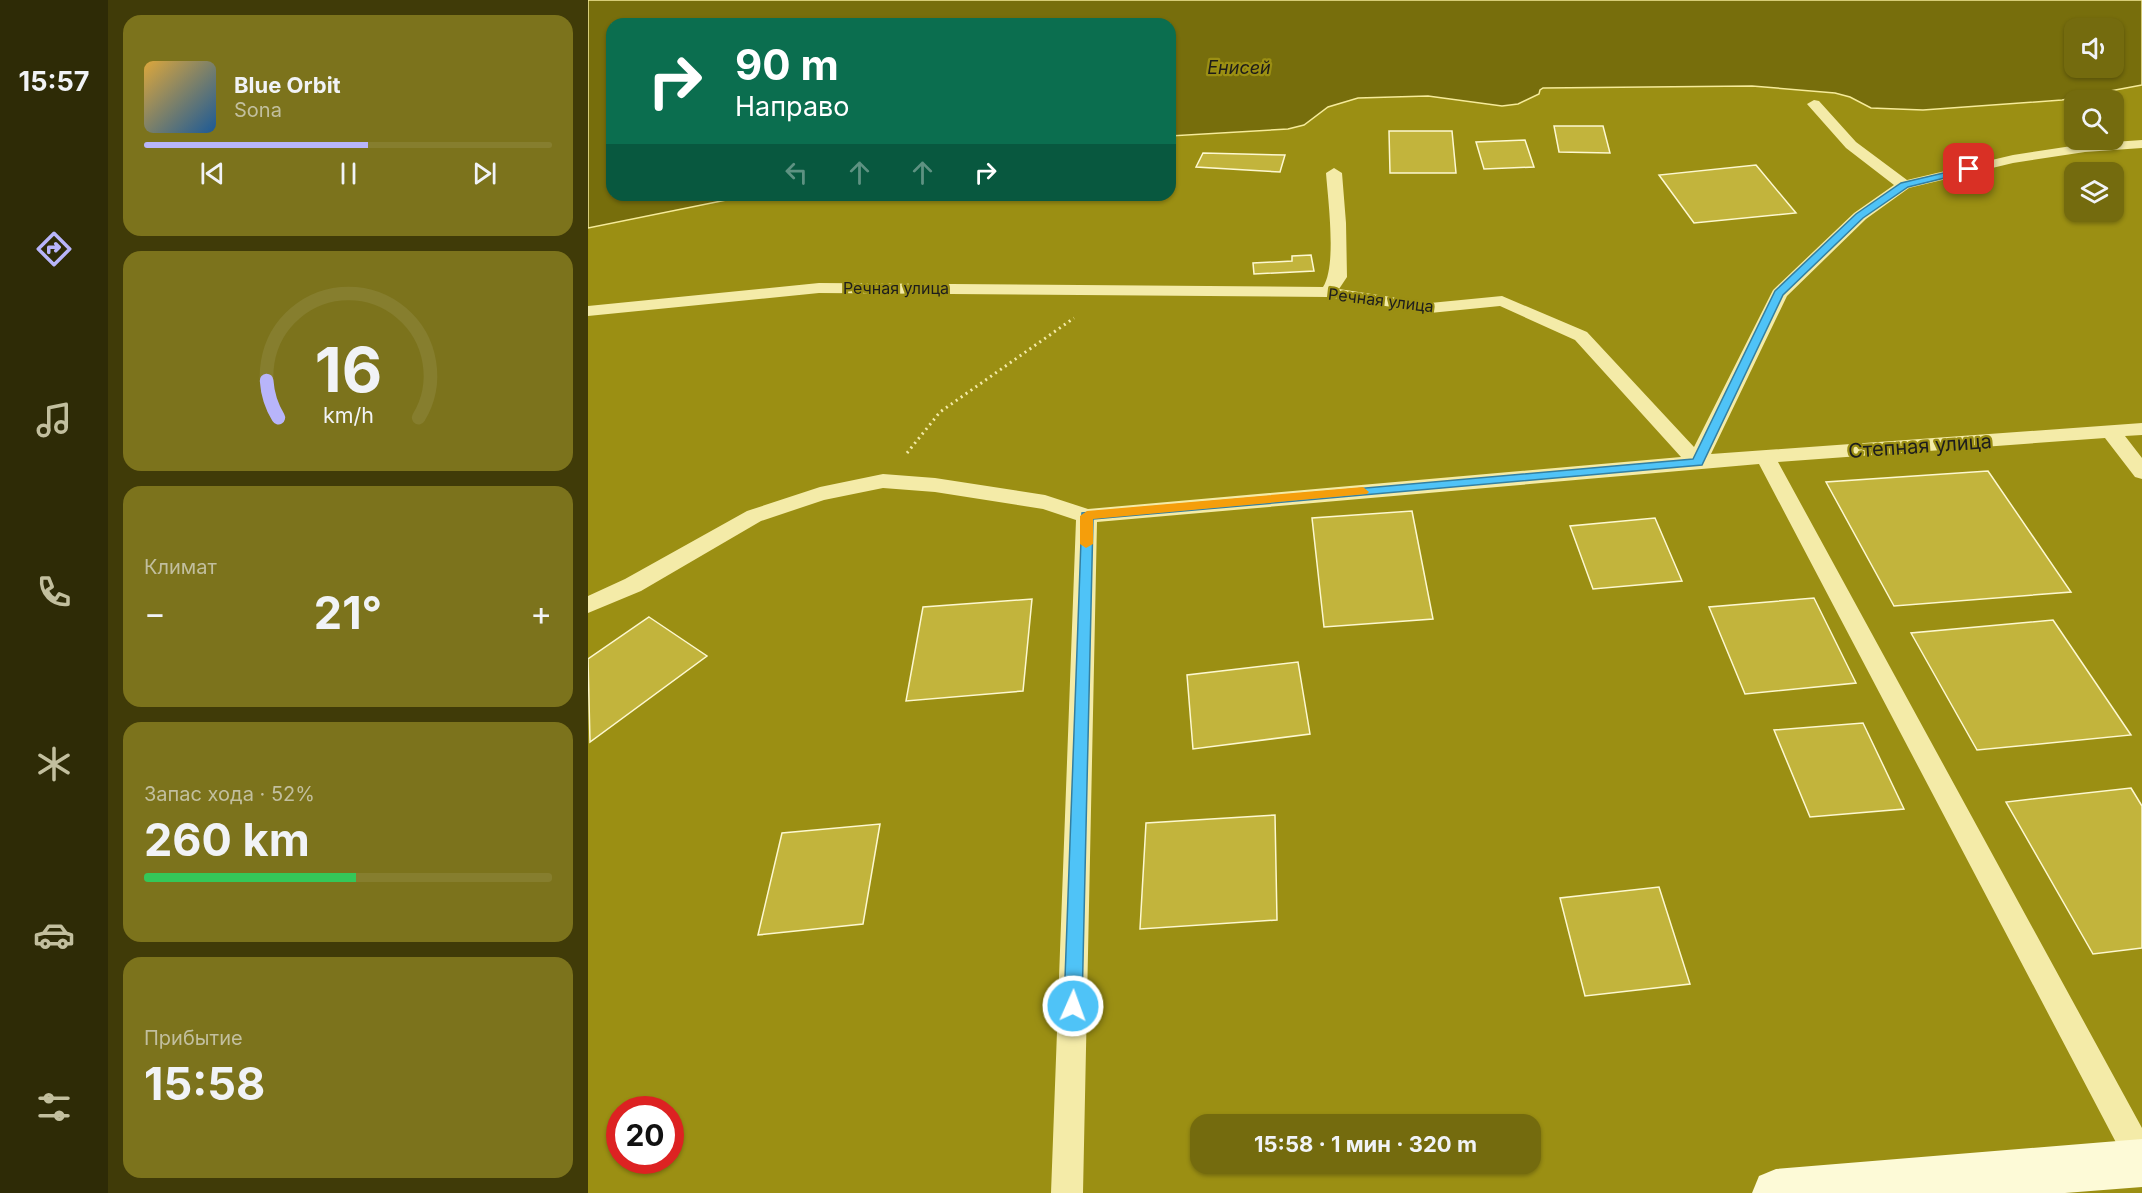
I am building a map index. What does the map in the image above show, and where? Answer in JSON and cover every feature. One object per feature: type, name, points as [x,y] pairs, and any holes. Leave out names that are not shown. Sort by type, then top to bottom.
[{"type":"street","points":[[1776,1193],[2142,1162]]},
{"type":"lane","points":[[1814,104],[1851,145],[1904,185]]},
{"type":"lane","points":[[1697,462],[1779,294],[1860,216],[1904,185],[2013,159],[2085,148],[2142,144]]},
{"type":"lane","points":[[1328,292],[1338,277],[1338,223],[1334,173]]},
{"type":"lane","name":"Речная улица","points":[[588,311],[819,288],[1328,292],[1430,308],[1502,302],[1581,336],[1697,462]]},
{"type":"lane","name":"Степная улица","points":[[1087,516],[1697,462],[2142,429]]},
{"type":"lane","points":[[2111,432],[2142,472]]},
{"type":"lane","points":[[1765,458],[2142,1162]]},
{"type":"lane","points":[[588,605],[633,585],[754,516],[820,494],[883,481],[935,485],[1045,502],[1087,516],[1067,1193]]},
{"type":"path","points":[[883,481],[940,412],[994,372],[1070,322],[1098,291]]},
{"type":"water","name":"Енисей","points":[[588,0],[2142,0],[2142,85],[2115,90],[2064,90],[2064,100],[2062,100],[1923,110],[1871,108],[1850,97],[1835,93],[1752,86],[1543,88],[1539,94],[1518,104],[1502,106],[1428,96],[1358,98],[1328,107],[1304,125],[1288,129],[1176,136],[1176,18],[606,18],[606,201],[721,201],[588,228]]},
{"type":"building","points":[[1554,126],[1603,126],[1610,153],[1559,152]]},
{"type":"building","points":[[1389,131],[1452,131],[1456,173],[1390,173]]},
{"type":"building","points":[[1525,140],[1534,167],[1484,169],[1476,142]]},
{"type":"building","points":[[1203,153],[1285,155],[1280,172],[1196,167]]},
{"type":"building","points":[[1756,165],[1796,213],[1694,223],[1659,175]]},
{"type":"building","points":[[1311,255],[1314,271],[1254,274],[1253,263],[1292,261],[1292,256]]},
{"type":"building","points":[[1988,471],[2071,592],[1894,606],[1826,482]]},
{"type":"building","points":[[1412,511],[1433,619],[1324,627],[1312,518]]},
{"type":"building","points":[[1655,518],[1682,581],[1593,589],[1570,526]]},
{"type":"building","points":[[1814,598],[1856,683],[1745,694],[1709,607]]},
{"type":"building","points":[[1032,599],[1023,691],[906,701],[923,607]]},
{"type":"building","points":[[649,617],[707,656],[590,742],[588,659]]},
{"type":"building","points":[[2053,620],[2131,735],[1977,750],[1911,633]]},
{"type":"building","points":[[1298,662],[1310,734],[1193,749],[1187,675]]},
{"type":"building","points":[[1863,723],[1904,809],[1810,817],[1774,730]]},
{"type":"building","points":[[2131,788],[2142,806],[2142,948],[2093,954],[2006,802]]},
{"type":"building","points":[[1275,815],[1277,920],[1140,929],[1146,823]]},
{"type":"building","points":[[880,824],[863,924],[758,935],[782,833]]},
{"type":"building","points":[[1659,887],[1690,984],[1585,996],[1560,898]]},
{"type":"slow traffic","points":[[1086,544],[1087,516],[1363,492]]},
{"type":"route","points":[[1073,1006],[1087,516],[1697,462],[1779,294],[1860,216],[1904,185],[1969,169]]}]
